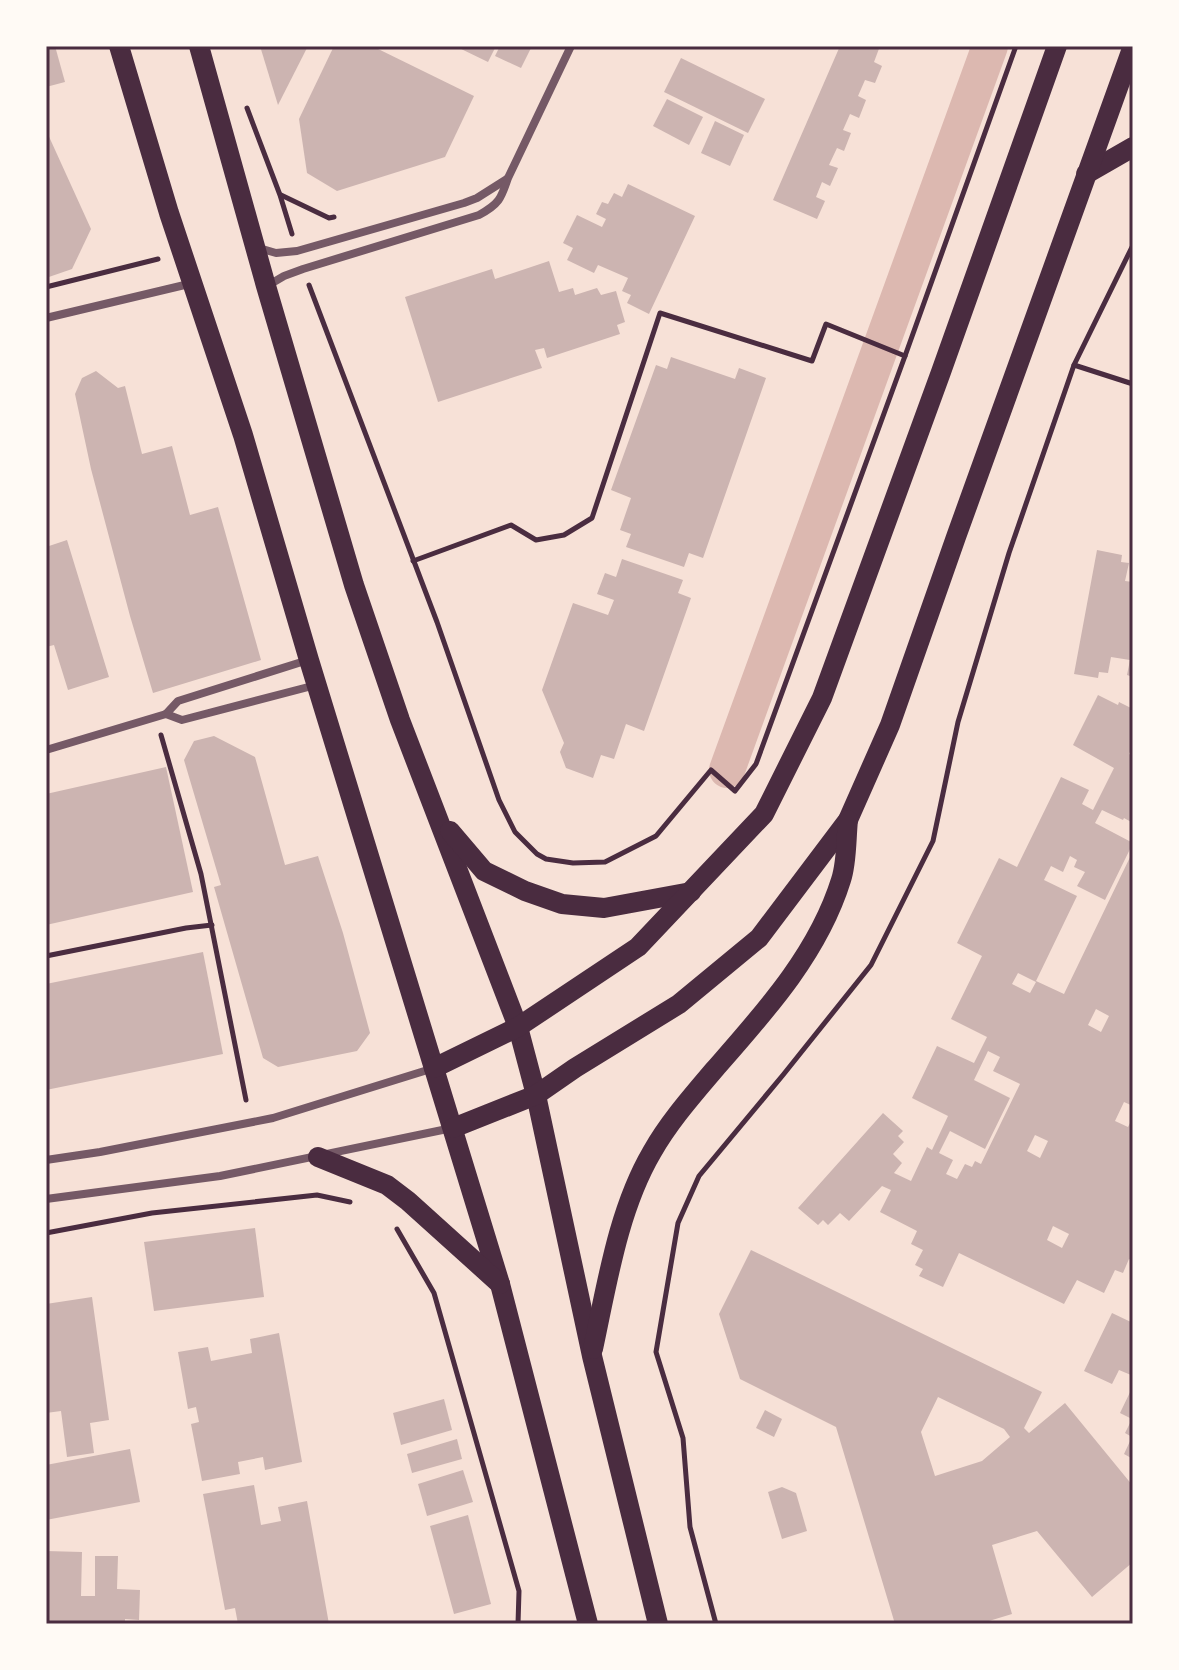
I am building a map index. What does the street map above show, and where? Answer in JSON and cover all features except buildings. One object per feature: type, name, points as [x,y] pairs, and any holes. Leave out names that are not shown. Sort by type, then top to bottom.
[{"type":"main road","points":[[119,46],[243,435],[500,1284],[588,1624]]},
{"type":"main road","points":[[199,46],[354,585],[400,720],[518,1027],[536,1095],[592,1356],[658,1624]]},
{"type":"main road","points":[[434,1068],[518,1027],[638,947],[764,814],[822,698],[1057,46]]},
{"type":"main road","points":[[453,1128],[536,1095],[679,1004],[759,938],[848,820],[890,725],[1133,46]]},
{"type":"main road","points":[[1086,174],[1133,147]]},
{"type":"main road","points":[[439,819],[484,871],[525,891],[562,904],[604,908],[691,892]]},
{"type":"main road","points":[[592,1356],[615,1247],[638,1179],[653,1149],[687,1102],[770,1006],[818,936],[842,878],[848,820]]},
{"type":"main road","points":[[318,1157],[387,1185],[500,1284]]},
{"type":"street","points":[[266,286],[303,269],[479,215],[501,200],[508,178],[571,46]]},
{"type":"street","points":[[255,246],[276,253],[297,251],[464,203],[508,178]]},
{"type":"street","points":[[46,318],[193,283]]},
{"type":"street","points":[[46,750],[166,714],[178,701],[309,660]]},
{"type":"street","points":[[166,714],[182,720],[317,685]]},
{"type":"street","points":[[46,1160],[273,1118],[434,1068]]},
{"type":"street","points":[[46,1199],[220,1176],[453,1128]]},
{"type":"path","points":[[303,269],[437,622],[499,800],[515,832],[546,859],[573,863],[605,862],[656,836],[711,770],[735,791],[756,764],[1016,46]]},
{"type":"path","points":[[246,105],[280,195],[297,251]]},
{"type":"path","points":[[280,195],[329,218],[344,214]]},
{"type":"path","points":[[716,1624],[690,1527],[683,1438],[656,1352],[678,1223],[699,1176],[871,965],[933,841],[958,722],[1009,553],[1074,365],[1133,245]]},
{"type":"path","points":[[46,287],[183,253]]},
{"type":"path","points":[[413,561],[511,525],[536,540],[564,535],[592,518],[660,313],[812,361],[826,324],[905,356]]},
{"type":"path","points":[[1074,365],[1133,384]]},
{"type":"path","points":[[156,717],[201,874],[246,1100]]},
{"type":"path","points":[[46,956],[212,925]]},
{"type":"path","points":[[46,1233],[152,1213],[317,1195],[355,1203]]},
{"type":"path","points":[[397,1229],[434,1293],[519,1591],[518,1624]]},
{"type":"waterway","points":[[727,770],[990,46]]}]
